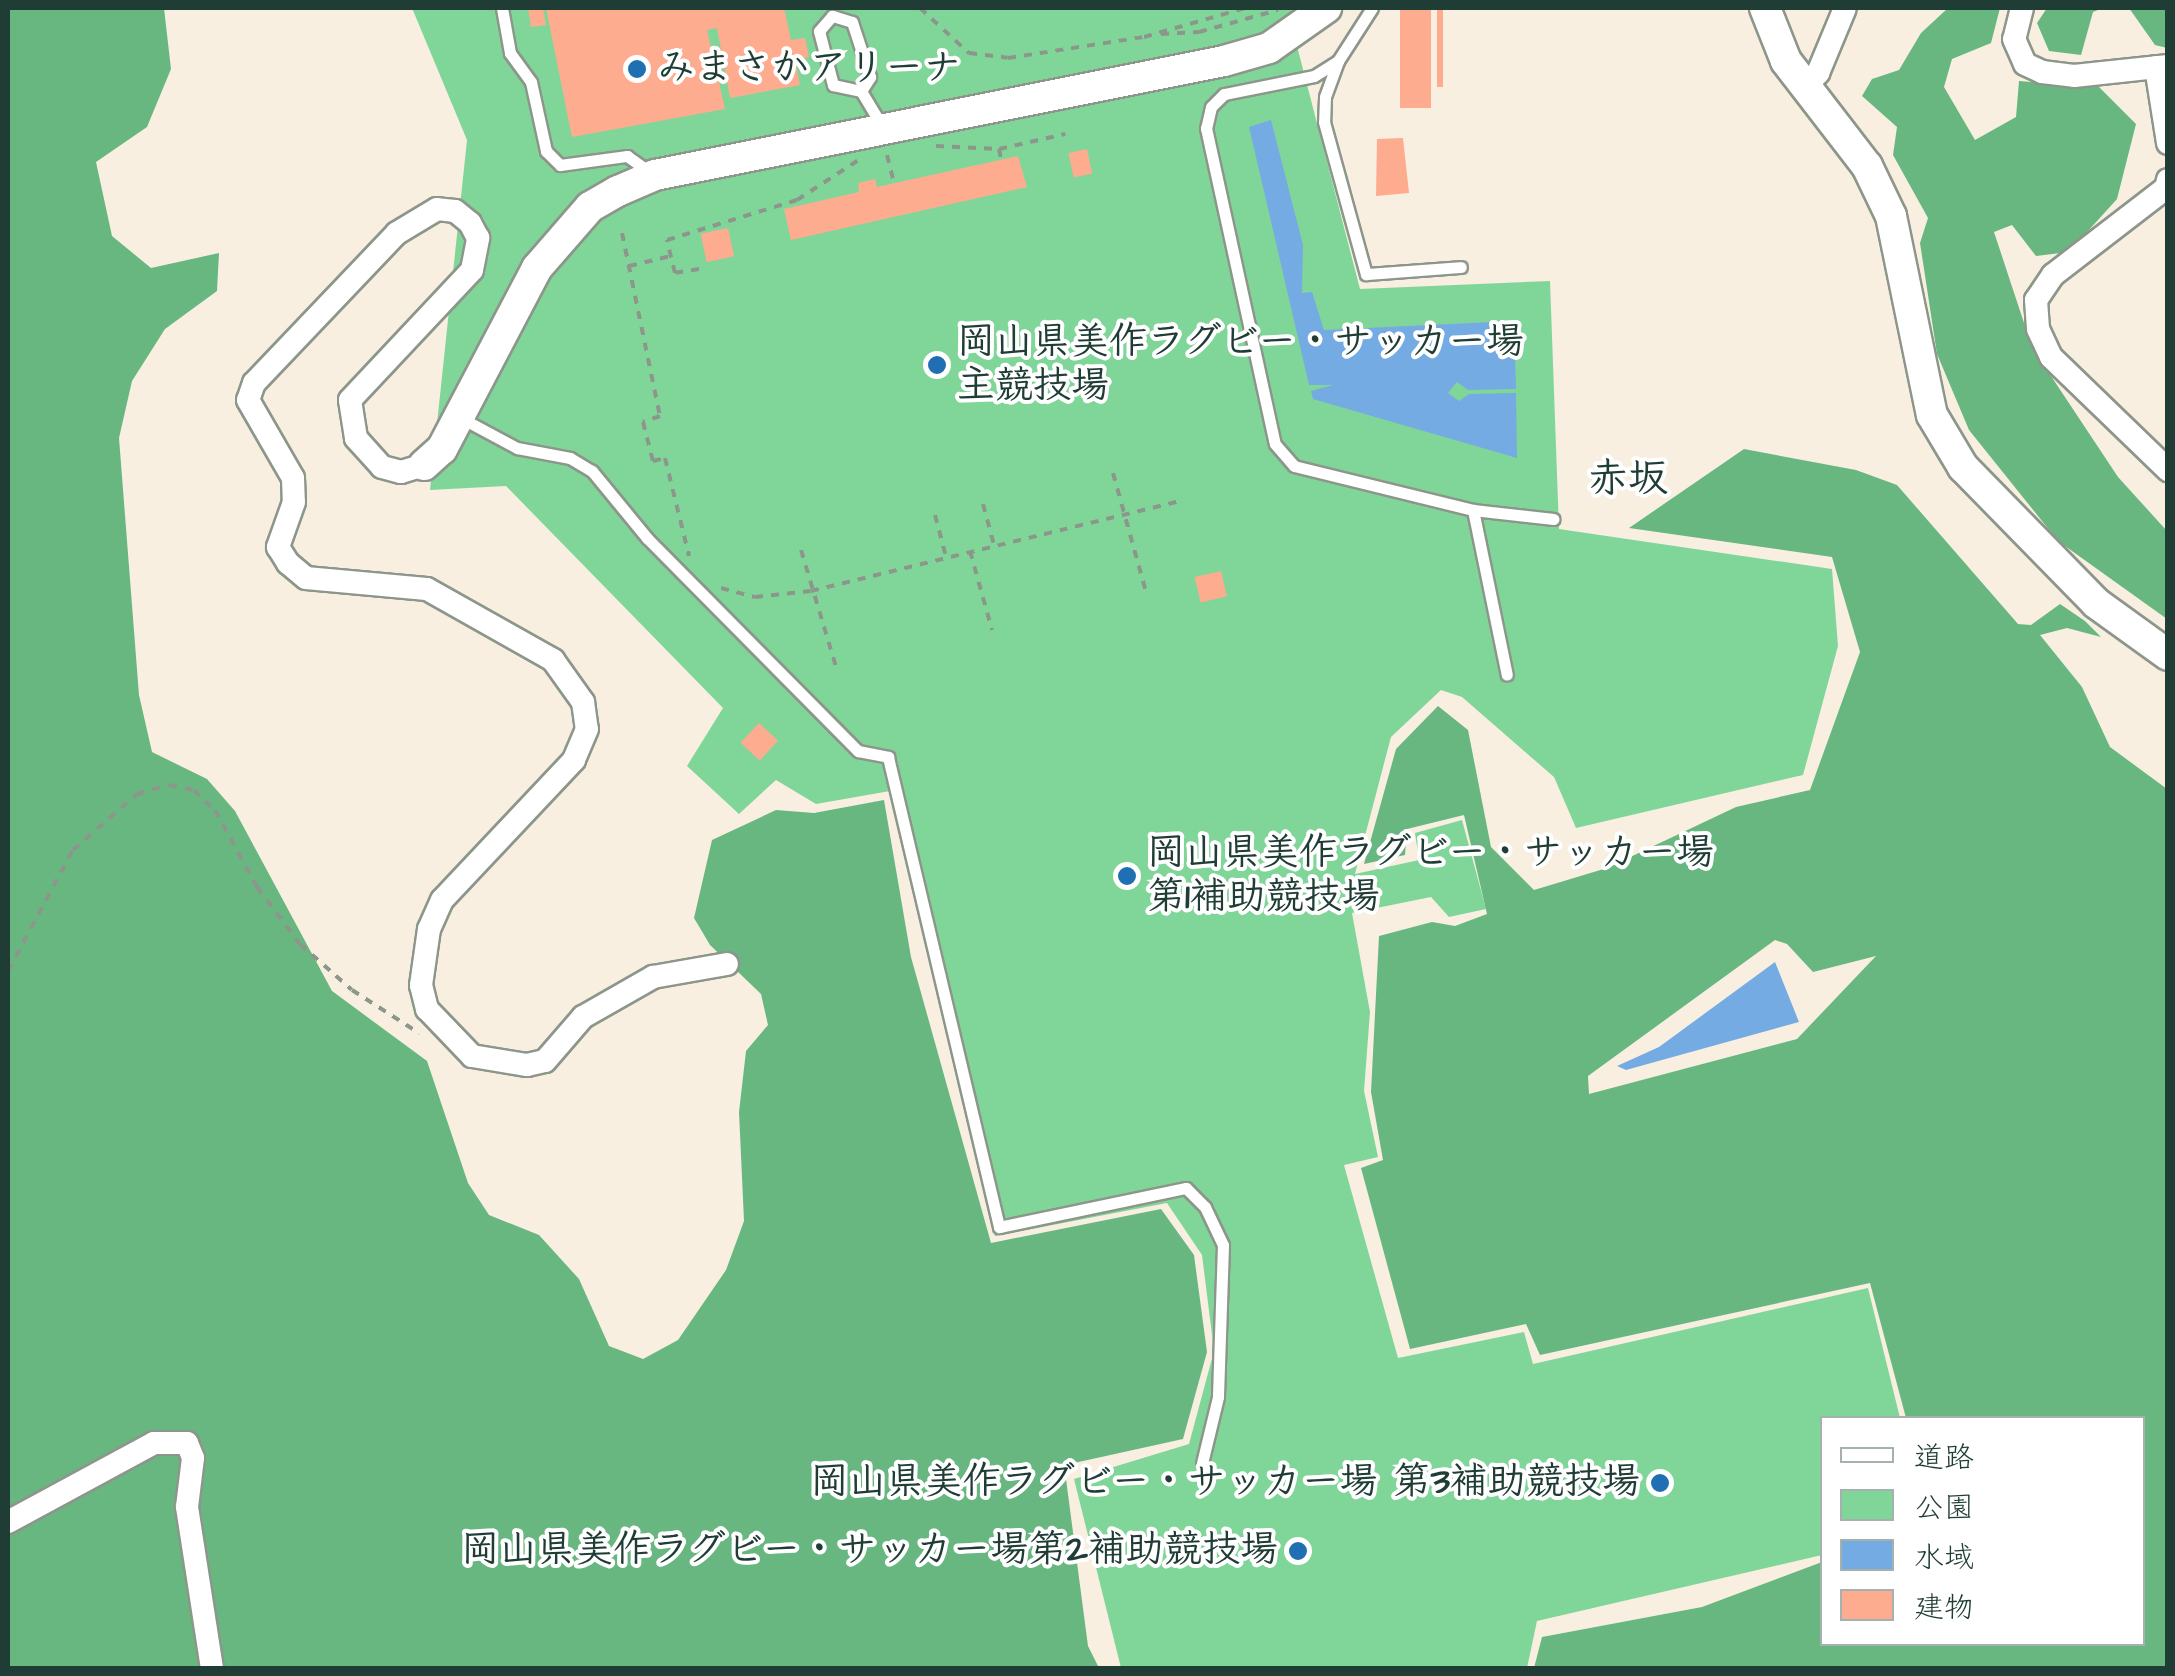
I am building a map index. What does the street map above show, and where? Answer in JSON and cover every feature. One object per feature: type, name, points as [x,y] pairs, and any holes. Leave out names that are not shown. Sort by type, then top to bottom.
[{"type":"street","points":[[726,964],[652,977],[583,1016],[552,1056],[527,1065],[472,1056],[428,1009],[421,985],[430,929],[442,900],[574,760],[586,729],[583,702],[553,660],[428,588],[306,578],[288,564],[278,547],[294,502],[294,478],[248,400],[254,383],[397,233],[437,209],[456,211],[470,223],[478,238],[472,270],[350,400],[356,438],[382,467],[402,472],[424,465],[442,449],[537,268],[590,207],[655,175],[884,137],[1224,61],[1268,48],[1326,8]]},
{"type":"street","points":[[1765,8],[1786,60],[1866,166],[1891,216],[1932,415],[1963,467],[2096,603],[2168,655]]},
{"type":"street","points":[[1806,86],[1818,73],[1845,8]]},
{"type":"street","points":[[2022,8],[2014,39],[2025,64],[2042,72],[2162,66],[2168,143]]},
{"type":"street","points":[[2168,180],[2166,188],[2053,275],[2036,300],[2038,329],[2051,357],[2168,470]]},
{"type":"street","points":[[8,1522],[154,1443],[187,1442],[193,1458],[187,1507],[212,1668]]},
{"type":"lane","points":[[502,8],[510,53],[531,82],[546,151],[560,165],[627,156],[655,175]]},
{"type":"lane","points":[[1372,8],[1338,61],[1324,97],[1324,122],[1366,274],[1461,267]]},
{"type":"lane","points":[[861,90],[870,77],[852,22],[832,16],[819,31],[834,85],[861,90],[880,114],[884,137]]},
{"type":"lane","points":[[1338,61],[1314,76],[1224,94],[1211,107],[1206,128],[1276,444],[1294,466],[1473,510],[1553,519]]},
{"type":"lane","points":[[457,416],[517,448],[570,458],[592,471],[648,538],[858,750],[888,757],[999,1227],[1186,1188],[1205,1207],[1223,1244],[1218,1397],[1202,1463]]},
{"type":"lane","points":[[1473,510],[1507,675]]},
{"type":"path","points":[[920,8],[969,53],[1008,58],[1150,35],[1198,32],[1283,9]]},
{"type":"path","points":[[1150,35],[1244,8]]},
{"type":"path","points":[[923,145],[999,149],[1065,134]]},
{"type":"path","points":[[700,269],[676,273],[667,240],[798,203],[884,137],[894,183]]},
{"type":"path","points":[[999,149],[1001,160]]},
{"type":"path","points":[[622,233],[660,416],[643,422],[653,461],[665,458],[692,569]]},
{"type":"path","points":[[629,266],[671,256]]},
{"type":"path","points":[[1113,473],[1146,592]]},
{"type":"path","points":[[708,585],[754,596],[811,590],[1180,500]]},
{"type":"path","points":[[983,504],[994,545]]},
{"type":"path","points":[[935,515],[946,556]]},
{"type":"path","points":[[802,550],[838,670]]},
{"type":"path","points":[[970,550],[992,630]]},
{"type":"path","points":[[8,971],[72,850],[136,794],[169,785],[194,790],[215,810],[257,886],[300,944],[396,1022]]},
{"type":"green space","points":[[8,8],[164,8],[171,69],[147,127],[96,162],[112,236],[151,268],[219,253],[217,291],[165,329],[132,381],[119,438],[139,695],[152,752],[207,779],[235,811],[332,991],[427,1061],[468,1183],[489,1215],[539,1235],[579,1279],[609,1346],[643,1359],[678,1340],[726,1270],[744,1221],[739,1112],[746,1051],[768,1025],[761,994],[710,945],[694,918],[712,840],[776,810],[814,813],[884,800],[911,957],[991,1243],[1161,1209],[1194,1255],[1207,1352],[1183,1439],[1074,1463],[1066,1479],[1088,1646],[1099,1668],[8,1668]]},
{"type":"green space","points":[[412,8],[1303,8],[1290,19],[1360,289],[1550,281],[1559,529],[1832,569],[1838,646],[1803,775],[1576,828],[1554,777],[1462,697],[1441,690],[1391,737],[1355,874],[1419,860],[1415,833],[1462,820],[1486,909],[1449,917],[1431,897],[1352,913],[1370,1012],[1364,1091],[1378,1157],[1344,1165],[1398,1358],[1524,1332],[1533,1364],[1868,1288],[1900,1416],[1820,1416],[1820,1555],[1537,1621],[1527,1668],[1121,1668],[1074,1479],[1189,1444],[1214,1351],[1202,1255],[1167,1203],[995,1236],[890,791],[816,804],[776,780],[739,814],[687,766],[723,708],[506,486],[430,490],[467,140]]},
{"type":"green space","points":[[1948,8],[2000,8],[1991,43],[1952,59],[1944,87],[1975,140],[2016,117],[2019,81],[2099,87],[2136,124],[2117,199],[2069,252],[2036,256],[2012,225],[1994,232],[2028,335],[2049,373],[2118,477],[2167,531],[2167,619],[2058,541],[1969,430],[1937,354],[1920,243],[1928,218],[1893,155],[1897,127],[1862,96],[1872,79],[1899,70],[1921,33]]},
{"type":"green space","points":[[2047,8],[2103,8],[2093,12],[2081,55],[2049,51],[2037,23]]},
{"type":"green space","points":[[2129,8],[2167,8],[2167,48],[2155,45]]},
{"type":"green space","points":[[1744,449],[1856,470],[1897,485],[2018,624],[2031,625],[2060,604],[2101,637],[2067,628],[2040,635],[2082,687],[2110,747],[2167,789],[2167,1668],[1534,1668],[1542,1637],[1702,1607],[1820,1563],[1820,1646],[2145,1646],[2145,1416],[1905,1416],[1870,1283],[1540,1355],[1526,1324],[1410,1349],[1361,1168],[1383,1160],[1371,1092],[1379,936],[1432,922],[1455,926],[1487,914],[1464,815],[1407,829],[1405,855],[1364,864],[1396,749],[1438,706],[1468,730],[1491,847],[1534,890],[1607,868],[1736,807],[1810,790],[1860,652],[1832,557],[1629,528]],"holes":[[[1775,940],[1787,944],[1813,972],[1876,956],[1797,1039],[1589,1094],[1588,1076]]]},
{"type":"water","points":[[1271,120],[1303,245],[1302,293],[1312,292],[1324,330],[1514,321],[1516,389],[1468,390],[1457,382],[1448,393],[1459,401],[1469,394],[1516,393],[1517,458],[1313,399],[1311,391],[1333,385],[1309,385],[1249,127]]},
{"type":"water","points":[[1775,962],[1799,1022],[1626,1070],[1617,1066],[1659,1047]]},
{"type":"building","points":[[528,8],[543,8],[546,25],[531,27]]},
{"type":"building","name":"みまさかアリーナ","points":[[546,8],[784,8],[791,40],[805,38],[809,57],[795,60],[800,85],[730,98],[717,28],[707,30],[725,109],[572,137]]},
{"type":"building","points":[[1400,8],[1431,8],[1431,108],[1400,108]]},
{"type":"building","points":[[1437,8],[1443,8],[1443,87],[1437,87]]},
{"type":"building","points":[[1403,138],[1409,193],[1376,196],[1377,139]]},
{"type":"building","points":[[1087,149],[1092,173],[1074,177],[1068,153]]},
{"type":"building","points":[[1018,156],[1027,187],[791,240],[784,209],[859,192],[858,183],[875,179],[877,187]]},
{"type":"building","points":[[728,228],[734,256],[707,262],[701,234]]},
{"type":"building","points":[[1221,571],[1227,596],[1201,602],[1195,577]]},
{"type":"building","points":[[759,723],[778,741],[760,760],[741,743]]},
{"type":"place","name":"みまさかアリーナ","points":[[637,69]]},
{"type":"place","name":"岡山県美作ラグビー・サッカー場 主競技場","points":[[937,365]]},
{"type":"place","name":"岡山県美作ラグビー・サッカー場 第1補助競技場","points":[[1127,876]]},
{"type":"place","name":"岡山県美作ラグビー・サッカー場 第3補助競技場","points":[[1660,1483]]},
{"type":"place","name":"岡山県美作ラグビー・サッカー場第2補助競技場","points":[[1298,1551]]},
{"type":"district","name":"赤坂","points":[[1628,480]]}]
